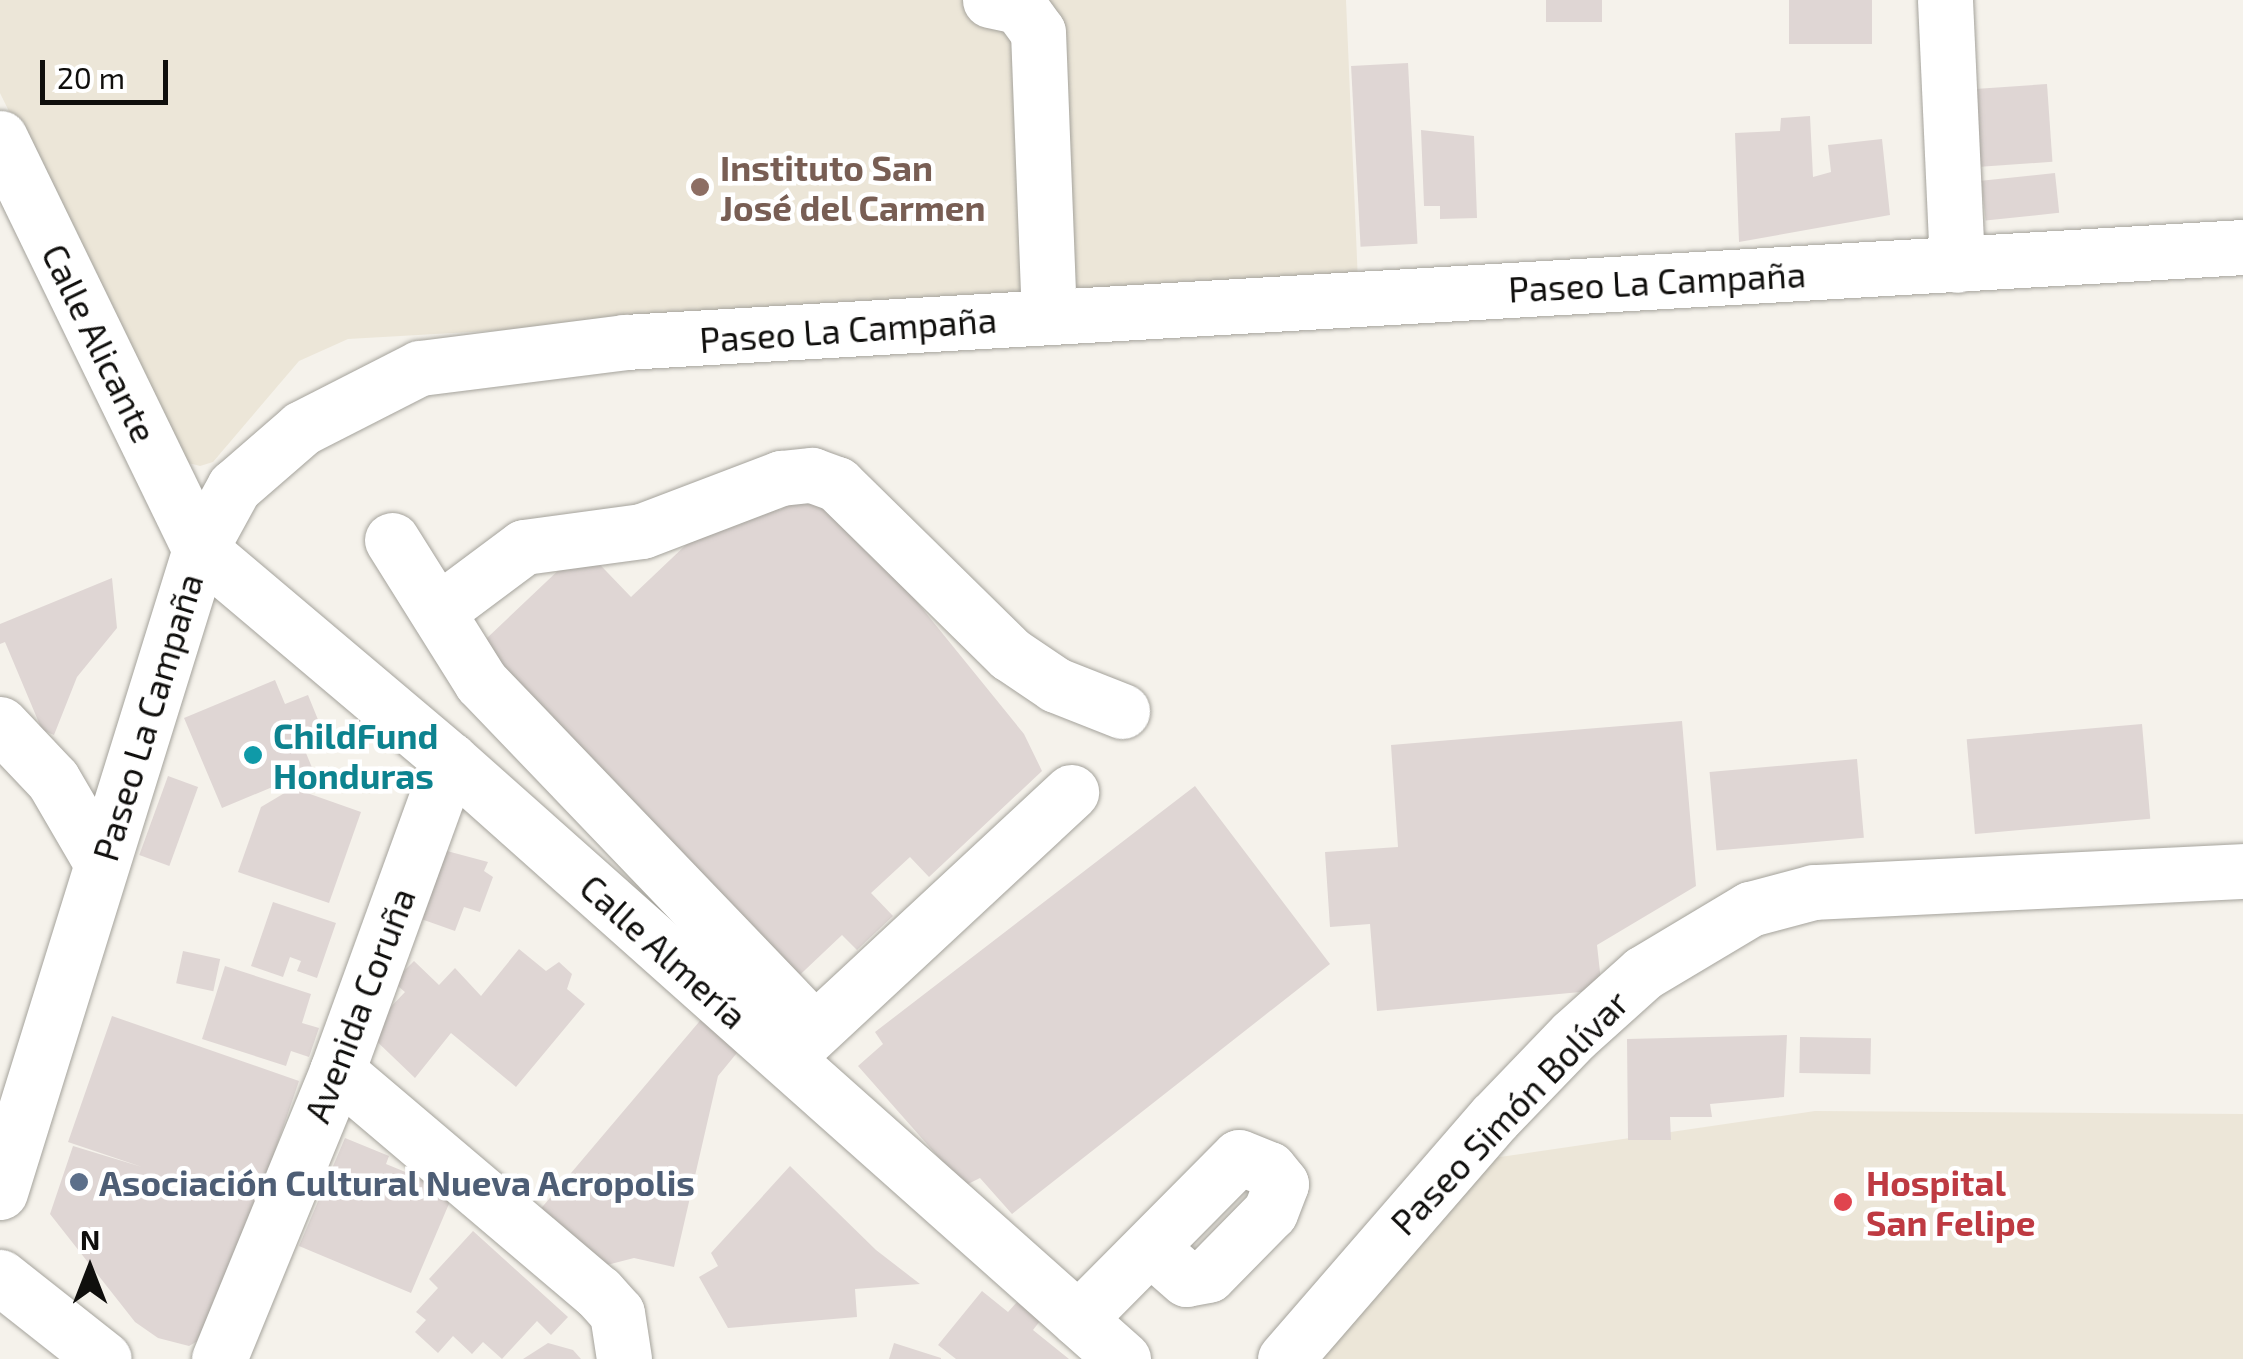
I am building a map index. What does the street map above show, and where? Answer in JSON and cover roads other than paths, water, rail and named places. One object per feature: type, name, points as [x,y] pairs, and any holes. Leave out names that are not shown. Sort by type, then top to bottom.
[{"type":"street","points":[[990,0],[1019,6],[1038,32],[1049,316]]},
{"type":"street","points":[[1945,0],[1957,266]]},
{"type":"street","name":"Calle Alicante","points":[[0,138],[200,549]]},
{"type":"street","name":"Paseo La Campaña","points":[[0,1192],[200,549],[234,487],[302,428],[420,368],[624,342],[2243,247]]},
{"type":"street","points":[[438,612],[524,546],[642,531],[781,478],[812,476],[837,484],[1010,654],[1056,685],[1122,712]]},
{"type":"street","points":[[392,540],[481,682],[799,1044],[1071,792]]},
{"type":"street","name":"Calle Almería","points":[[200,549],[450,760],[799,1044],[1123,1359]]},
{"type":"street","points":[[0,724],[52,780],[102,862]]},
{"type":"street","name":"Avenida Coruña","points":[[219,1359],[336,1072],[450,760]]},
{"type":"street","name":"Paseo Simón Bolívar","points":[[1296,1355],[1574,1036],[1643,974],[1750,909],[1814,892],[2243,871]]},
{"type":"street","points":[[336,1072],[598,1292],[617,1313],[624,1359]]},
{"type":"street","points":[[1078,1319],[1151,1248]]},
{"type":"street","points":[[0,1277],[104,1359]]},
{"type":"place","name":"Instituto San José del Carmen","points":[[700,187]]},
{"type":"place","name":"ChildFund Honduras","points":[[253,755]]},
{"type":"place","name":"Asociación Cultural Nueva Acropolis","points":[[79,1182]]},
{"type":"place","name":"Hospital San Felipe","points":[[1843,1202]]}]
